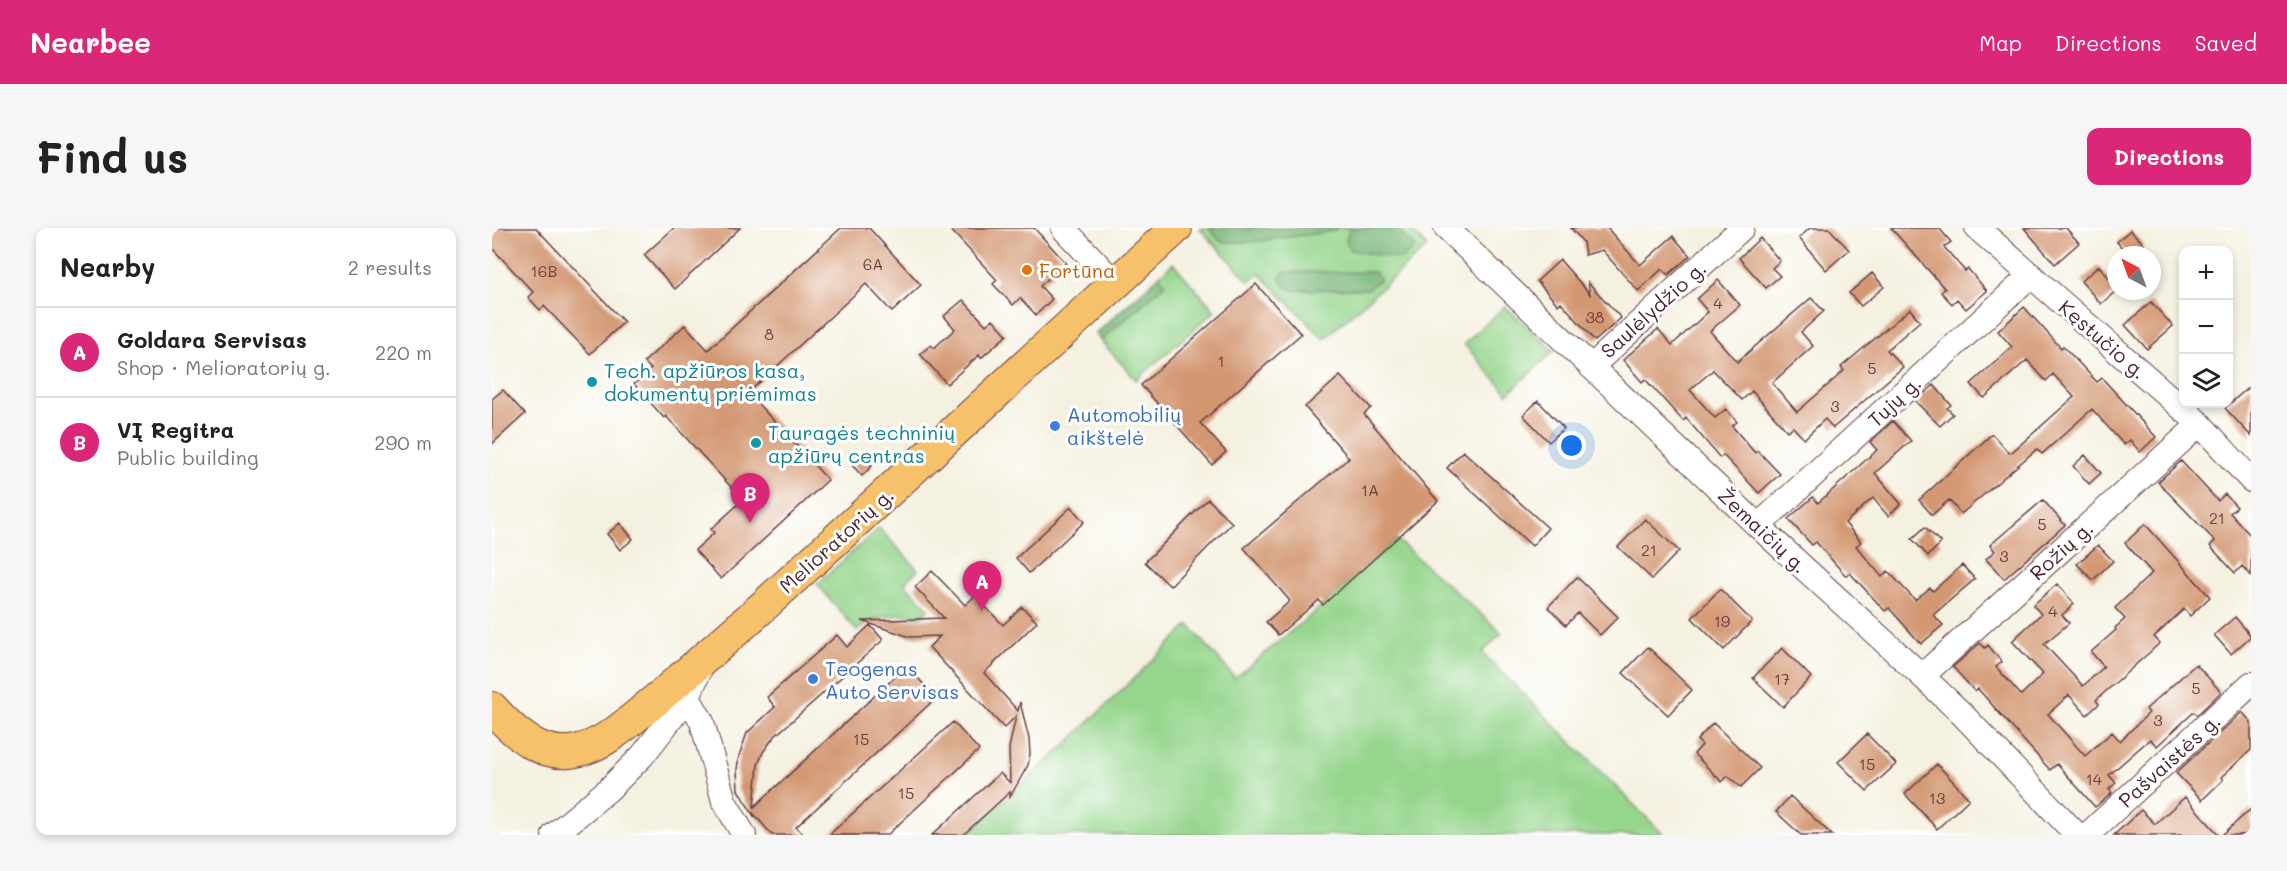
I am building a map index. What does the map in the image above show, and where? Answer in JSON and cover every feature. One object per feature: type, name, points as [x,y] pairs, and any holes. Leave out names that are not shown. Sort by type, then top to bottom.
[{"type":"main road","name":"Melioratorių g.","points":[[492,708],[526,740],[552,752],[570,752],[593,745],[630,721],[705,659],[1176,228]]},
{"type":"street","points":[[1063,228],[1116,284]]},
{"type":"street","name":"Žemaičių g.","points":[[1446,228],[1758,526],[1962,714],[2077,835]]},
{"type":"street","name":"Saulėlydžio g.","points":[[1591,367],[1742,228]]},
{"type":"street","name":"Kęstučio g.","points":[[1977,228],[2200,424],[2251,480]]},
{"type":"street","name":"Tujų g.","points":[[1758,526],[2031,275]]},
{"type":"street","name":"Rožių g.","points":[[1922,676],[2200,424]]},
{"type":"street","points":[[554,835],[609,789],[642,756],[688,697],[705,659]]},
{"type":"street","name":"Pašvaistės g.","points":[[2087,835],[2251,684]]},
{"type":"street","points":[[688,697],[702,722],[724,801],[744,835]]},
{"type":"green space","points":[[1212,228],[1337,228],[1334,231],[1252,242],[1221,242],[1210,230]]},
{"type":"green space","points":[[1350,228],[1396,228],[1415,247],[1401,259],[1350,250],[1346,240]]},
{"type":"green space","points":[[1409,228],[1427,247],[1324,339],[1259,273],[1249,281],[1200,229]]},
{"type":"green space","points":[[1173,263],[1215,311],[1136,380],[1101,341],[1165,284],[1159,276]]},
{"type":"green space","points":[[1284,272],[1375,272],[1380,279],[1368,289],[1291,290],[1283,284],[1280,278]]},
{"type":"green space","points":[[1159,276],[1166,283],[1101,341],[1095,334]]},
{"type":"green space","points":[[1505,306],[1554,351],[1508,394],[1464,344]]},
{"type":"green space","points":[[879,528],[918,570],[904,583],[929,609],[920,617],[886,616],[870,622],[857,631],[817,584]]},
{"type":"green space","points":[[1396,539],[1502,633],[1482,653],[1664,835],[966,835],[1061,749],[1189,625],[1235,678],[1323,605]]},
{"type":"building","points":[[492,228],[536,228],[624,322],[590,354],[544,306],[540,310],[528,297],[533,292],[492,248]]},
{"type":"building","points":[[674,228],[740,228],[675,289],[644,255]]},
{"type":"building","points":[[841,228],[869,228],[921,285],[892,312],[866,284],[748,393],[828,480],[721,579],[695,550],[714,533],[711,529],[743,500],[634,384],[651,369],[644,362],[685,325],[708,350]]},
{"type":"building","name":"Fortūna","points":[[949,228],[1034,228],[1066,263],[1040,286],[1052,299],[1036,315],[1020,298],[1013,305],[993,284],[997,280]]},
{"type":"building","points":[[1571,228],[1607,228],[1640,265],[1673,236],[1690,256],[1668,275],[1662,269],[1638,291],[1602,250],[1585,255],[1583,242]]},
{"type":"building","points":[[1810,228],[1829,228],[1849,250],[1826,270],[1799,238]]},
{"type":"building","points":[[1891,228],[1939,228],[1951,242],[1944,247],[1987,291],[1966,309],[1957,299],[1952,304],[1941,292],[1945,289]]},
{"type":"building","points":[[2024,228],[2066,228],[2079,243],[2055,264]]},
{"type":"building","points":[[2130,230],[2144,244],[2142,246],[2121,246],[2117,242]]},
{"type":"building","points":[[1760,238],[1780,261],[1772,268],[1780,276],[1766,288],[1739,258]]},
{"type":"building","points":[[1560,260],[1590,294],[1588,282],[1621,318],[1595,341],[1561,302],[1558,305],[1537,281]]},
{"type":"building","points":[[2099,266],[2107,275],[2107,299],[2101,304],[2081,281]]},
{"type":"building","points":[[1872,273],[1884,287],[1861,306],[1849,293]]},
{"type":"building","points":[[1718,280],[1740,305],[1710,331],[1737,362],[1811,298],[1824,311],[1801,332],[1813,346],[1772,383],[1797,412],[1844,371],[1841,367],[1910,309],[1920,321],[1887,350],[1903,367],[1833,428],[1825,419],[1804,439],[1793,427],[1787,431],[1752,391],[1742,400],[1713,370],[1690,390],[1715,418],[1726,409],[1737,422],[1732,426],[1755,453],[1758,451],[1780,474],[1759,493],[1723,455],[1720,458],[1686,418],[1683,421],[1645,379],[1642,382],[1623,360],[1658,329],[1672,345],[1708,312],[1697,299]]},
{"type":"building","points":[[1256,284],[1301,334],[1200,423],[1226,452],[1212,465],[1141,385]]},
{"type":"building","points":[[963,300],[986,325],[993,319],[1007,335],[981,358],[979,355],[947,384],[920,354],[931,345],[934,348],[955,329],[944,316]]},
{"type":"building","points":[[2151,302],[2173,326],[2147,349],[2125,325]]},
{"type":"building","points":[[2024,307],[2061,348],[2063,346],[2097,382],[2102,378],[2156,437],[2140,452],[2130,440],[2124,445],[2092,409],[2042,454],[2037,449],[1961,514],[1949,500],[1932,515],[1919,500],[1992,434],[2009,453],[2012,452],[2074,397],[2053,374],[2046,381],[2027,360],[1984,398],[1971,384],[2012,347],[1998,331]]},
{"type":"building","points":[[1340,376],[1371,408],[1364,414],[1438,501],[1323,605],[1319,600],[1278,635],[1266,622],[1290,601],[1244,548],[1349,458],[1305,407]]},
{"type":"building","points":[[1934,385],[1951,405],[1947,408],[1953,414],[1940,426],[1915,401]]},
{"type":"building","points":[[2251,385],[2251,436],[2225,408],[2233,408],[2233,401]]},
{"type":"building","points":[[503,390],[525,414],[492,444],[492,399]]},
{"type":"building","points":[[1538,401],[1564,428],[1549,442],[1523,415]]},
{"type":"building","points":[[1893,421],[1911,441],[1875,473],[1901,504],[1888,516],[1873,498],[1845,523],[1861,542],[1856,546],[1882,577],[1888,571],[1915,600],[1930,588],[1933,591],[1962,565],[1975,579],[1933,615],[1943,625],[1921,644],[1889,608],[1885,611],[1850,573],[1846,576],[1816,542],[1812,545],[1788,519],[1813,497],[1818,503],[1877,450],[1870,442]]},
{"type":"building","points":[[1463,451],[1548,528],[1532,546],[1447,468]]},
{"type":"building","points":[[863,455],[872,466],[862,476],[852,465]]},
{"type":"building","points":[[2085,455],[2101,473],[2089,484],[2073,466]]},
{"type":"building","points":[[2181,461],[2218,501],[2225,494],[2237,507],[2230,513],[2251,536],[2251,576],[2242,566],[2235,573],[2210,546],[2215,541],[2158,482]]},
{"type":"building","points":[[1208,499],[1232,523],[1170,586],[1145,562]]},
{"type":"building","points":[[2043,500],[2065,525],[2004,579],[1986,559],[1995,551],[1990,545]]},
{"type":"building","points":[[1071,507],[1084,522],[1029,573],[1016,558]]},
{"type":"building","points":[[1645,519],[1679,551],[1652,579],[1618,547]]},
{"type":"building","points":[[620,523],[633,539],[620,550],[607,534]]},
{"type":"building","points":[[2145,524],[2210,597],[2190,616],[2184,609],[2154,637],[2160,643],[2096,700],[2099,704],[2087,715],[2069,695],[2048,714],[2085,756],[2112,732],[2120,741],[2149,713],[2146,709],[2196,664],[2221,692],[2197,715],[2194,712],[2157,746],[2150,739],[2109,775],[2116,783],[2109,789],[2112,793],[2095,807],[2057,764],[2050,770],[1978,689],[1975,692],[1953,667],[1980,643],[1985,648],[1988,645],[2002,662],[1996,667],[2021,695],[2043,674],[2012,641],[2041,614],[2033,605],[2057,584],[2074,604],[2062,615],[2069,623],[2044,644],[2083,686],[2104,667],[2091,652],[2125,619],[2115,608],[2152,573],[2125,543]]},
{"type":"building","points":[[1925,527],[1941,543],[1928,556],[1912,539]]},
{"type":"building","points":[[2098,545],[2113,561],[2093,580],[2077,564]]},
{"type":"building","points":[[932,571],[965,605],[975,596],[1003,625],[1022,607],[1037,622],[984,673],[1018,711],[1020,702],[1029,739],[1028,765],[1010,797],[1010,792],[963,835],[932,835],[1000,773],[1010,783],[1009,748],[1016,716],[1004,728],[929,647],[940,636],[910,637],[862,621],[944,618],[915,587]]},
{"type":"building","points":[[1577,577],[1618,617],[1600,635],[1578,613],[1566,625],[1548,607]]},
{"type":"building","points":[[1720,589],[1752,621],[1724,650],[1692,618]]},
{"type":"building","points":[[2235,617],[2251,636],[2231,654],[2214,635]]},
{"type":"building","points":[[870,625],[883,640],[774,737],[763,752],[758,765],[754,807],[907,666],[936,698],[796,827],[804,835],[772,835],[754,814],[754,816],[738,790],[739,756],[747,733],[775,707],[767,697],[837,635],[847,647]]},
{"type":"building","points":[[1648,647],[1692,690],[1668,715],[1623,673]]},
{"type":"building","points":[[1782,648],[1811,677],[1783,707],[1753,678]]},
{"type":"building","points":[[2242,712],[2251,722],[2251,750],[2221,777],[2223,780],[2202,800],[2176,773]]},
{"type":"building","points":[[953,722],[979,750],[887,835],[829,835]]},
{"type":"building","points":[[1713,723],[1760,768],[1741,787],[1728,776],[1722,782],[1694,754],[1702,745],[1697,740]]},
{"type":"building","points":[[1867,734],[1896,764],[1867,791],[1838,762]]},
{"type":"building","points":[[1937,764],[1969,799],[1937,829],[1905,794]]},
{"type":"building","points":[[1790,796],[1832,835],[1801,835],[1776,812]]},
{"type":"building","points":[[2185,797],[2219,835],[2114,835],[2141,810],[2155,824]]},
{"type":"building","points":[[2251,809],[2251,835],[2222,835]]},
{"type":"place","name":"Fortūna","points":[[1027,270]]},
{"type":"place","name":"Tech. apžiūros kasa, dokumentų priėmimas","points":[[592,382]]},
{"type":"place","name":"Automobilių aikštelė","points":[[1055,426]]},
{"type":"place","name":"Tauragės techninių apžiūrų centras","points":[[756,443]]},
{"type":"place","name":"VĮ Regitra","points":[[750,523]]},
{"type":"place","name":"Goldara Servisas","points":[[982,611]]},
{"type":"place","name":"Teogenas Auto Servisas","points":[[813,679]]}]
